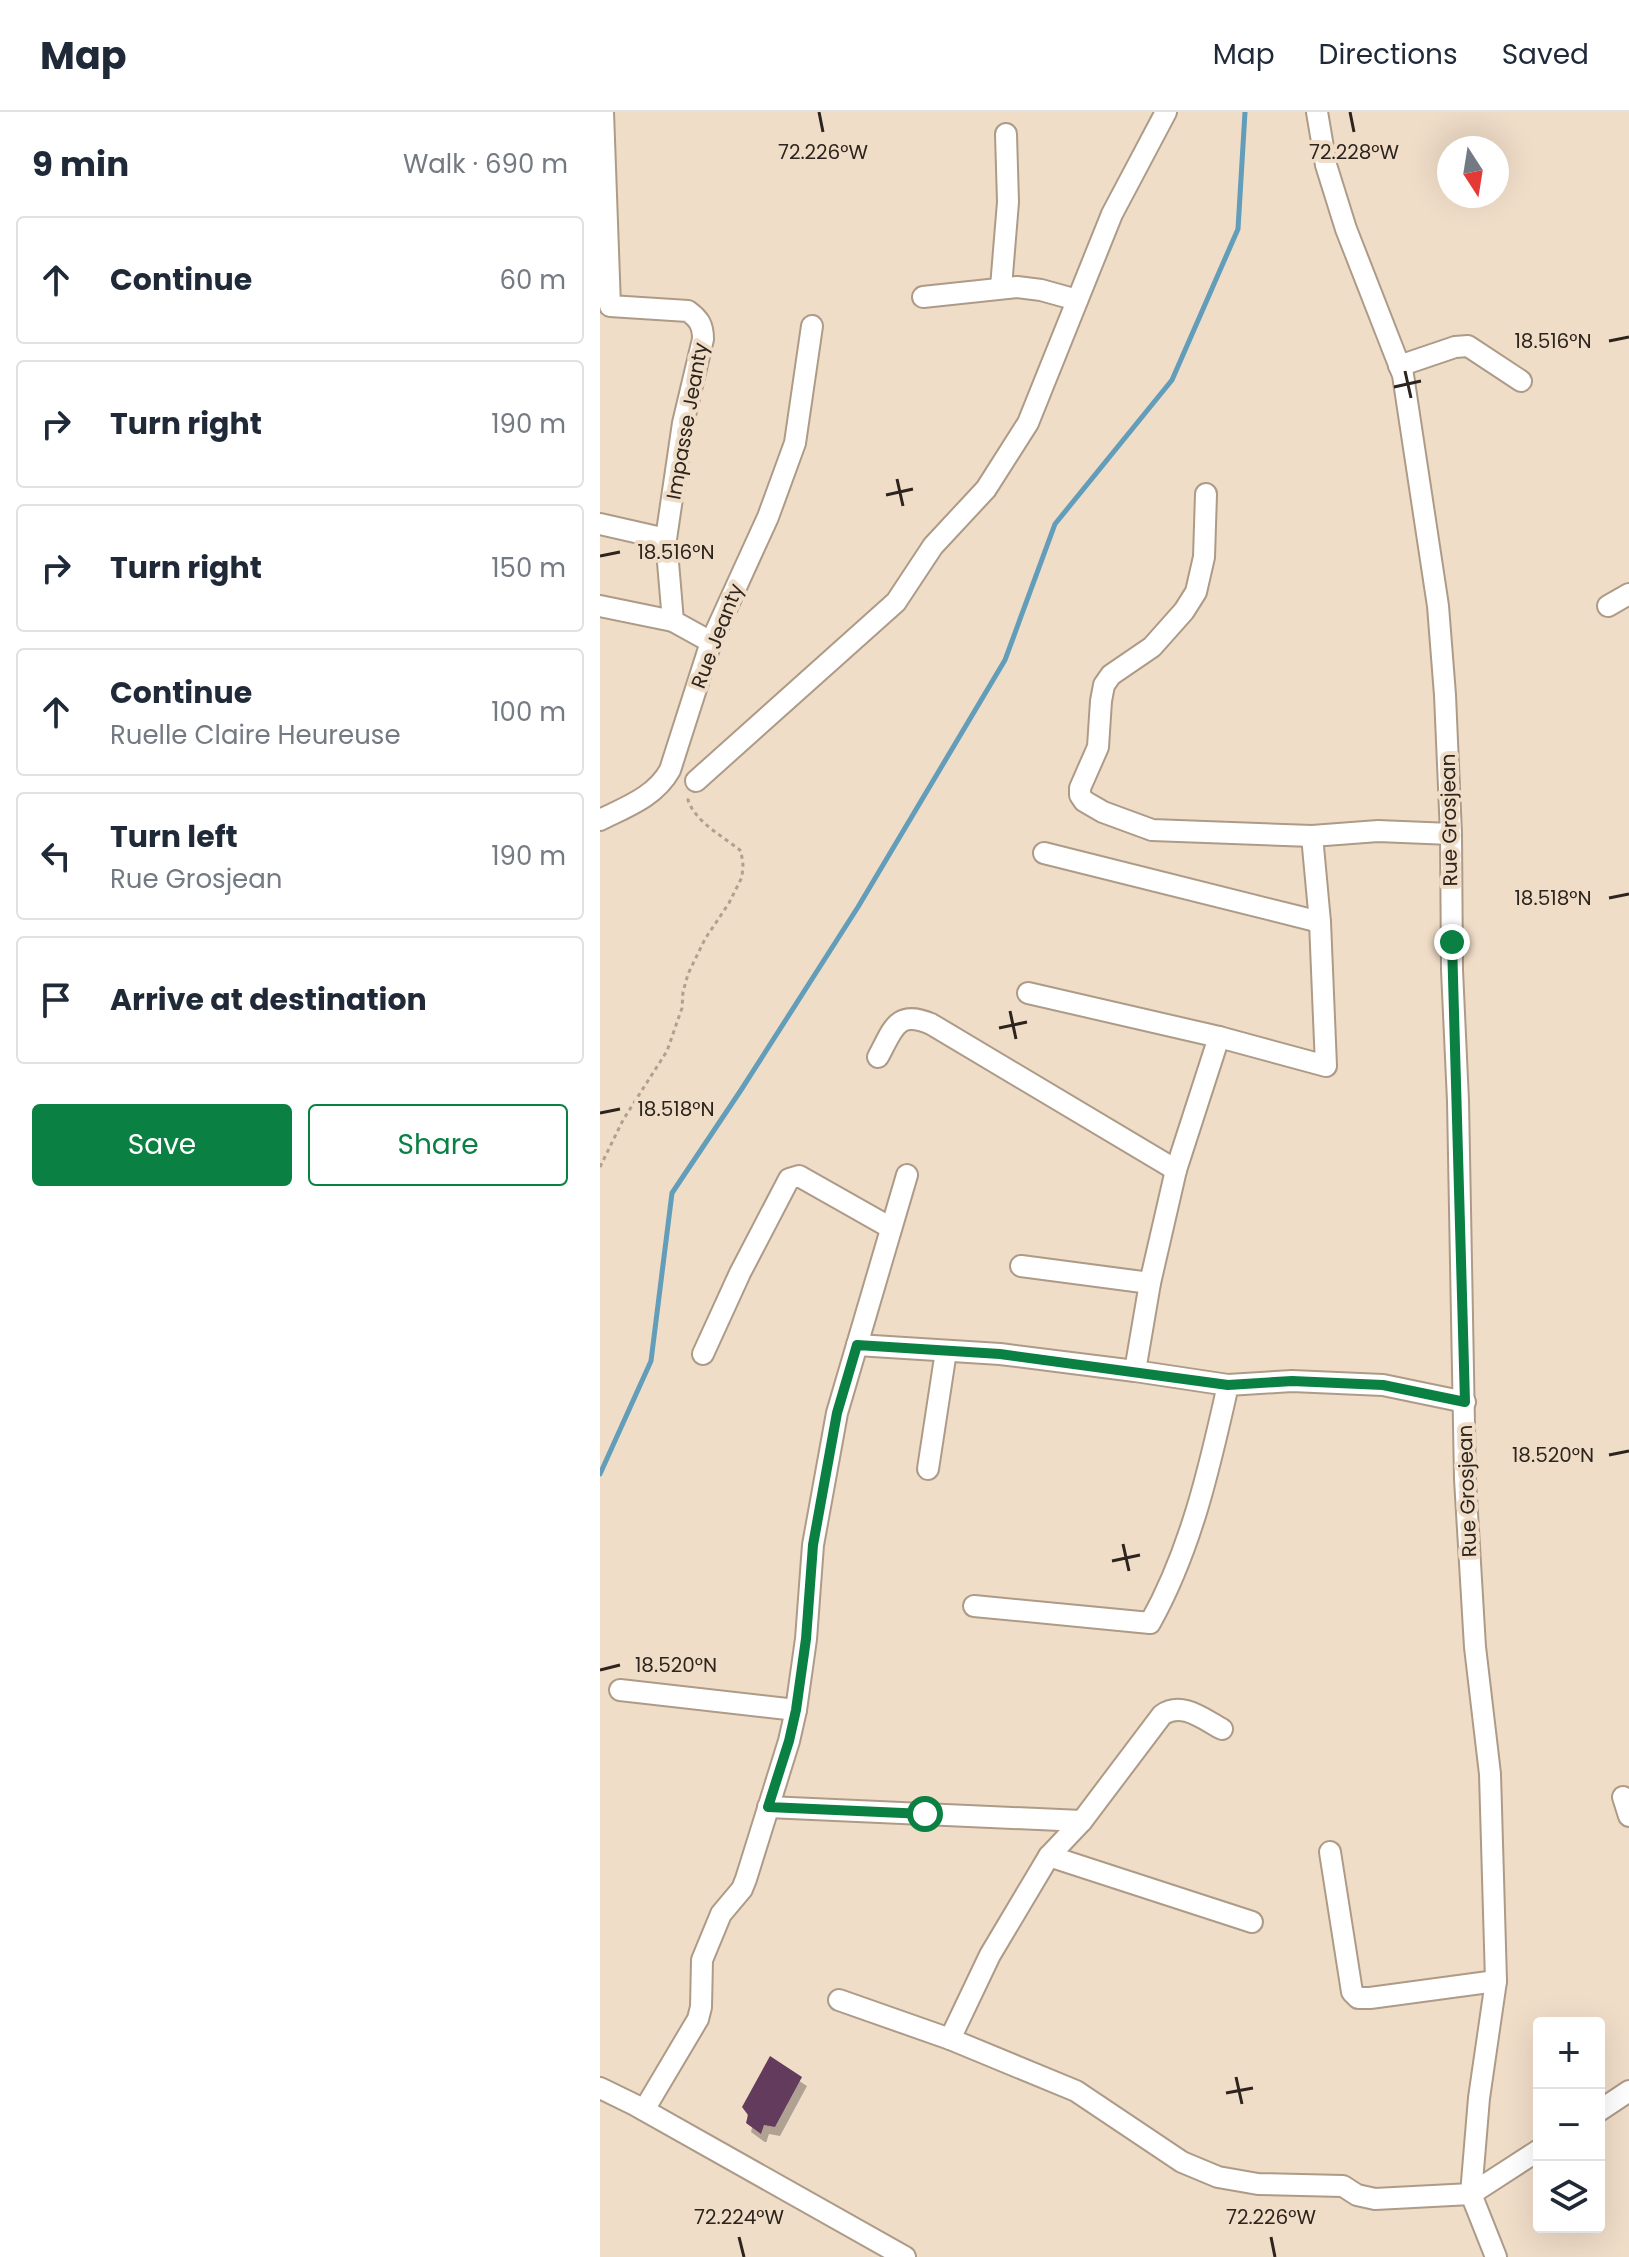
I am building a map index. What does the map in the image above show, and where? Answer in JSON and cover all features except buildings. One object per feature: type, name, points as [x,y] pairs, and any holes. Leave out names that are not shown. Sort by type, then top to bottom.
[{"type":"street","name":"Impasse Jeanty","points":[[603,112],[605,305],[688,311],[703,327],[703,339],[683,423],[666,539],[673,621]]},
{"type":"street","points":[[696,781],[896,602],[933,546],[986,489],[1028,423],[1112,214],[1166,112]]},
{"type":"street","name":"Rue Grosjean","points":[[1317,112],[1326,165],[1346,229],[1399,366],[1438,606],[1451,834],[1468,1535],[1475,1647],[1490,1774],[1496,1981],[1479,2098],[1471,2194],[1496,2257]]},
{"type":"street","points":[[1001,287],[1008,202],[1006,134]]},
{"type":"street","points":[[923,297],[1001,287],[1041,290],[1077,300]]},
{"type":"street","name":"Rue Jeanty","points":[[600,820],[647,796],[663,782],[670,770],[711,642],[768,517],[795,443],[812,326]]},
{"type":"street","points":[[1399,366],[1455,347],[1468,346],[1521,381]]},
{"type":"street","points":[[1206,494],[1204,557],[1196,592],[1184,611],[1152,647],[1111,675],[1104,685],[1098,747],[1080,788],[1084,801],[1103,812],[1152,830],[1312,836],[1378,831],[1451,834]]},
{"type":"street","points":[[600,524],[666,539]]},
{"type":"street","points":[[1608,606],[1629,594]]},
{"type":"street","points":[[600,606],[673,621],[711,642]]},
{"type":"street","points":[[1028,993],[1219,1037],[1326,1066],[1320,922],[1312,836]]},
{"type":"street","points":[[1044,853],[1320,922]]},
{"type":"street","points":[[878,1057],[895,1026],[908,1017],[916,1018],[1176,1170]]},
{"type":"street","points":[[1135,1371],[1150,1283],[1176,1170],[1219,1037]]},
{"type":"street","points":[[644,2110],[698,2019],[702,1960],[721,1914],[742,1889],[789,1741],[806,1639],[813,1545],[837,1413],[907,1175]]},
{"type":"street","points":[[703,1354],[740,1273],[789,1179],[799,1176],[891,1228]]},
{"type":"street","points":[[1021,1266],[1150,1283]]},
{"type":"street","points":[[857,1345],[1000,1354],[1228,1385],[1292,1381],[1383,1385],[1465,1402]]},
{"type":"street","points":[[928,1469],[946,1351]]},
{"type":"street","points":[[974,1606],[1150,1623],[1194,1521],[1228,1385]]},
{"type":"street","points":[[620,1690],[796,1710]]},
{"type":"street","points":[[950,2039],[990,1955],[1049,1856],[1082,1821],[1162,1715],[1177,1709],[1187,1710],[1222,1729]]},
{"type":"street","points":[[768,1807],[1082,1821]]},
{"type":"street","points":[[1330,1852],[1352,1992],[1358,1998],[1496,1981]]},
{"type":"street","points":[[1049,1856],[1252,1922]]},
{"type":"street","points":[[839,2000],[950,2039],[1076,2091],[1182,2162],[1218,2177],[1258,2184],[1343,2186],[1357,2195],[1375,2199],[1471,2194],[1533,2154]]},
{"type":"street","points":[[600,2088],[644,2110],[896,2255]]},
{"type":"street","points":[[1605,2107],[1629,2091]]},
{"type":"path","points":[[600,1167],[623,1120],[667,1051],[682,1008],[688,974],[742,877],[741,851],[692,811],[688,800],[696,781]]},
{"type":"waterway","points":[[600,1474],[651,1361],[672,1193],[858,907],[1005,660],[1055,524],[1172,380],[1238,229],[1245,112]]},
{"type":"route","points":[[925,1814],[768,1807],[796,1710],[803,1670],[813,1545],[837,1413],[857,1345],[1000,1354],[1228,1385],[1292,1381],[1383,1385],[1465,1402],[1452,942]]}]
